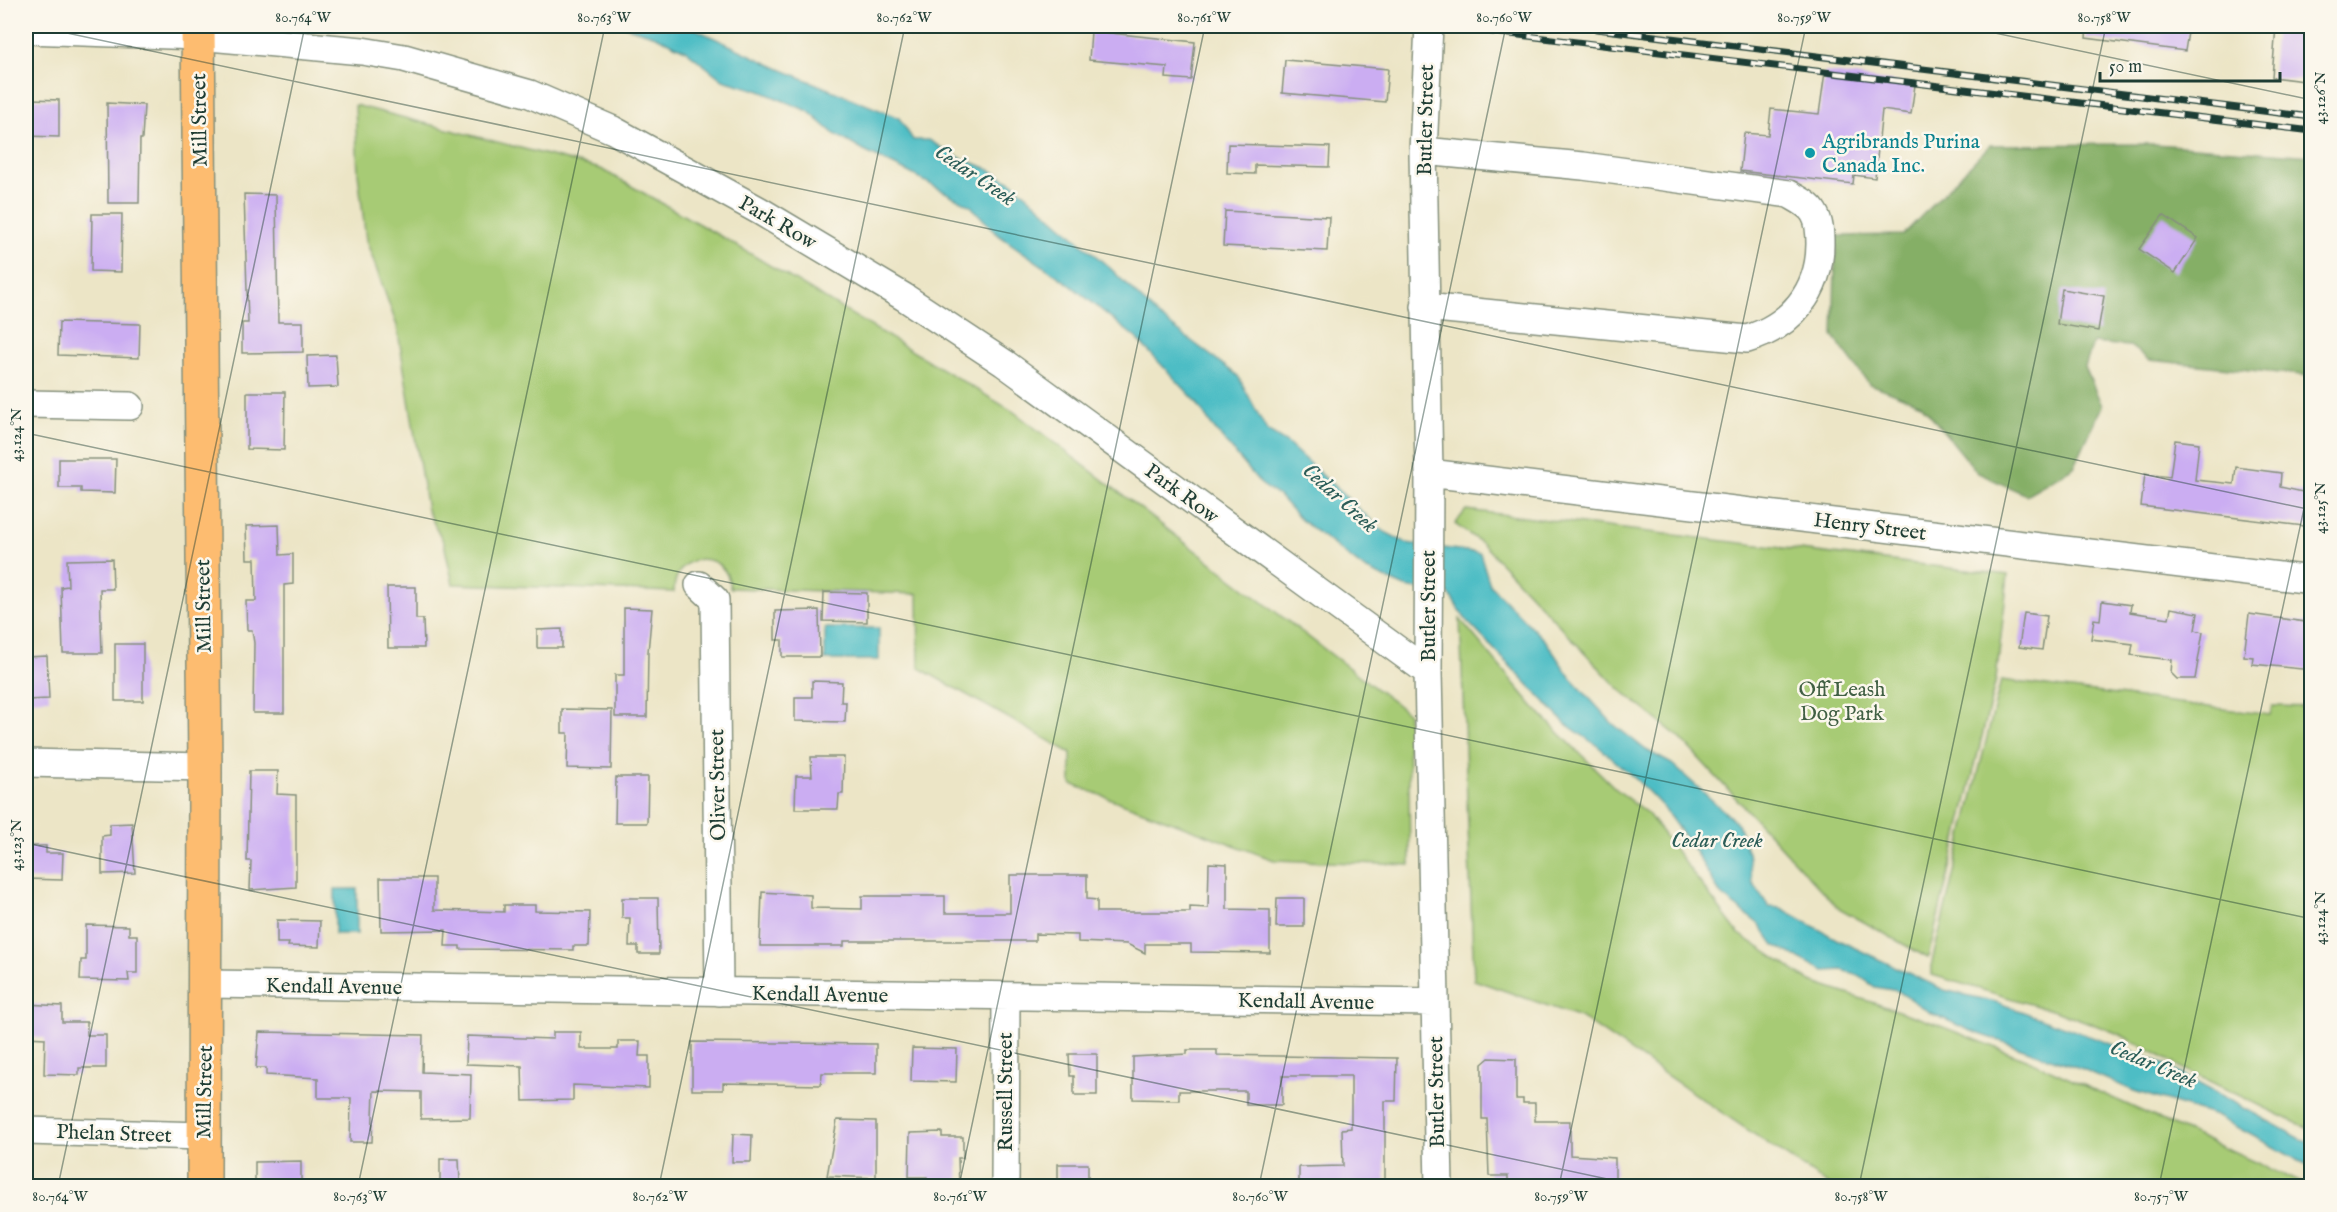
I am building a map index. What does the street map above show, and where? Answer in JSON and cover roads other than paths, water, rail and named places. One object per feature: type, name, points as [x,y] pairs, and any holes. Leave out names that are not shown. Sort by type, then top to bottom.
[{"type":"main road","name":"Mill Street","points":[[198,31],[205,767],[204,1186]]},
{"type":"street","name":"Butler Street","points":[[1429,26],[1423,151],[1428,473],[1428,672],[1439,1186]]},
{"type":"street","name":"Park Row","points":[[26,30],[198,31],[404,57],[530,94],[613,130],[771,217],[904,297],[995,357],[1428,672]]},
{"type":"street","points":[[1423,151],[1583,166],[1789,194],[1814,213],[1820,231],[1817,271],[1804,301],[1779,327],[1747,339],[1425,307]]},
{"type":"street","points":[[26,404],[130,406]]},
{"type":"street","name":"Henry Street","points":[[1428,473],[2312,580]]},
{"type":"street","name":"Oliver Street","points":[[699,585],[715,600],[719,992]]},
{"type":"street","points":[[26,763],[205,767]]},
{"type":"street","name":"Kendall Avenue","points":[[205,984],[1434,1002]]},
{"type":"street","name":"Russell Street","points":[[1005,1186],[1006,997]]},
{"type":"street","name":"Phelan Street","points":[[26,1131],[203,1136]]},
{"type":"water","name":"Cedar Creek","points":[[624,26],[689,26],[780,69],[899,118],[913,140],[929,140],[953,155],[986,168],[1013,183],[1111,269],[1157,315],[1238,376],[1267,431],[1287,443],[1383,531],[1406,543],[1480,553],[1490,585],[1547,643],[1570,677],[1613,724],[1646,750],[1672,764],[1738,824],[1748,853],[1753,883],[1769,907],[1781,908],[1838,940],[1944,990],[1996,1002],[2157,1061],[2301,1139],[2311,1142],[2311,1167],[2216,1116],[2134,1091],[2083,1069],[1971,1031],[1929,1012],[1898,991],[1875,987],[1859,976],[1843,970],[1824,971],[1774,945],[1760,925],[1721,895],[1696,853],[1663,807],[1638,781],[1599,747],[1566,724],[1467,621],[1449,594],[1405,587],[1365,569],[1300,519],[1281,498],[1261,484],[1212,426],[1195,400],[1136,338],[1069,284],[997,234],[971,206],[833,133],[808,111],[760,91],[723,80],[685,50],[656,36]]},
{"type":"water","points":[[825,628],[879,628],[879,660],[825,660]]},
{"type":"water","points":[[335,889],[357,889],[357,934],[335,934]]},
{"type":"railway","points":[[1445,26],[2312,131]]},
{"type":"railway","points":[[1573,26],[2312,117]]},
{"type":"place","name":"Agribrands Purina Canada Inc.","points":[[1810,153]]},
{"type":"park label","name":"Off Leash Dog Park","points":[[1842,701]]}]
